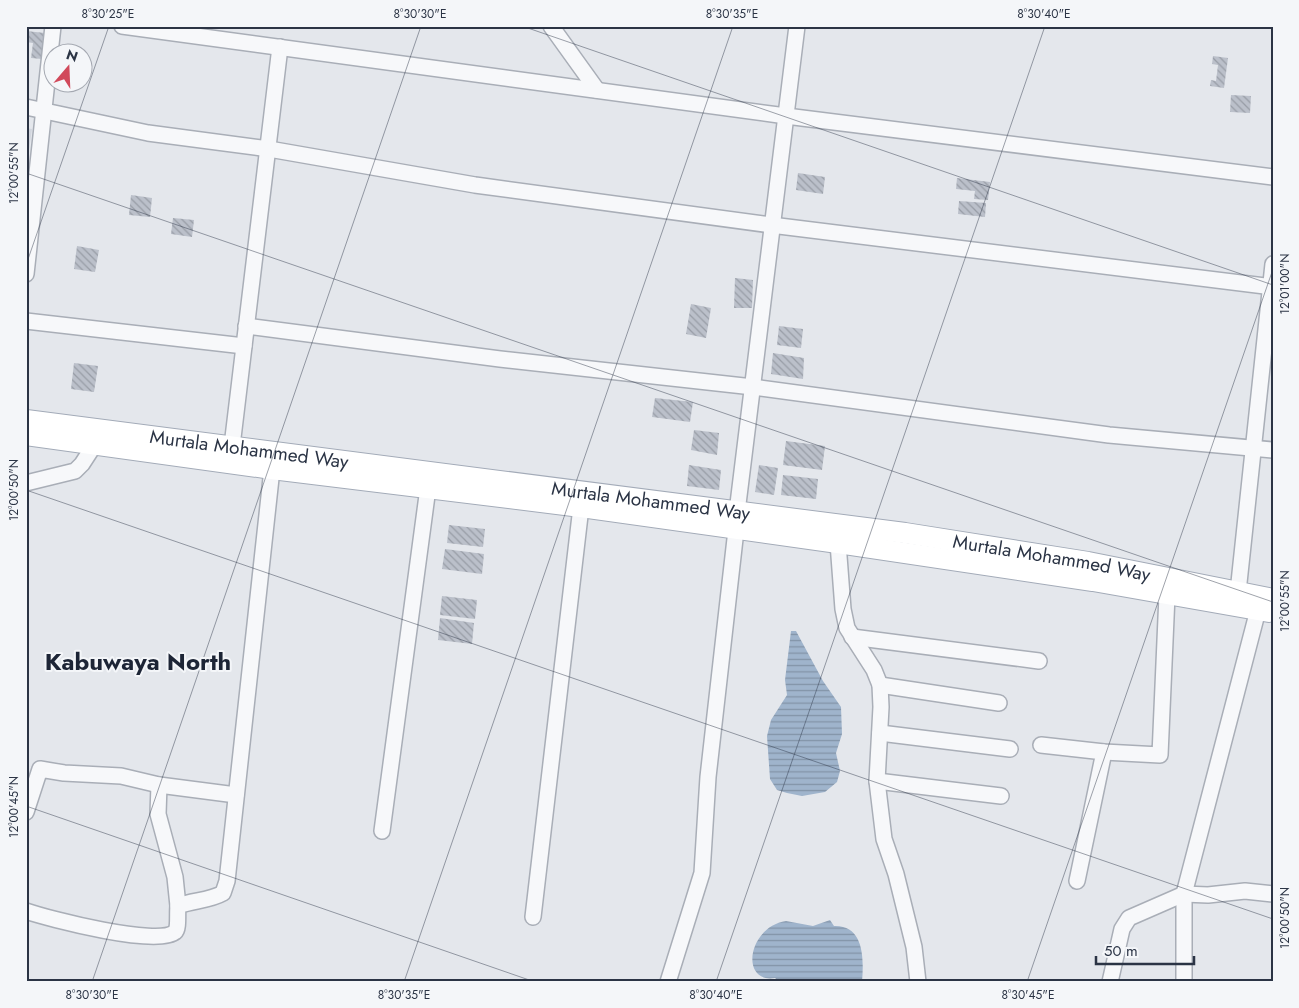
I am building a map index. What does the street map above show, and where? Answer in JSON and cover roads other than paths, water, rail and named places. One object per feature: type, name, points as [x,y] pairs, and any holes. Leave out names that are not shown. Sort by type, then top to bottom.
[{"type":"main road","name":"Murtala Mohammed Way","points":[[26,420],[232,446],[736,521],[838,543],[1093,581],[1167,595],[1268,607]]},
{"type":"main road","name":"Murtala Mohammed Way","points":[[26,436],[272,469],[581,507],[996,546],[1238,592],[1268,607]]},
{"type":"street","points":[[26,274],[52,26]]},
{"type":"street","points":[[122,26],[786,116],[1273,177]]},
{"type":"street","points":[[551,26],[597,90]]},
{"type":"street","points":[[668,982],[702,873],[708,777],[736,521],[797,26]]},
{"type":"street","points":[[232,446],[280,47]]},
{"type":"street","points":[[26,107],[148,133],[269,150],[474,185],[771,226],[1271,286]]},
{"type":"street","points":[[1238,592],[1273,264]]},
{"type":"street","points":[[26,320],[244,346]]},
{"type":"street","points":[[246,326],[753,387],[1108,434],[1273,450]]},
{"type":"street","points":[[26,483],[74,470],[82,464],[95,444]]},
{"type":"street","points":[[178,906],[189,902],[212,899],[223,893],[227,882],[272,469]]},
{"type":"street","points":[[382,831],[428,488]]},
{"type":"street","points":[[533,917],[581,507]]},
{"type":"street","points":[[838,543],[843,609],[852,637],[874,670],[880,685],[880,734],[877,780],[884,839],[896,874],[914,947],[918,982]]},
{"type":"street","points":[[1041,745],[1104,752],[1160,754],[1167,595]]},
{"type":"street","points":[[1184,982],[1184,894],[1268,607]]},
{"type":"street","points":[[852,637],[1039,661]]},
{"type":"street","points":[[880,685],[999,703]]},
{"type":"street","points":[[880,734],[1010,749]]},
{"type":"street","points":[[1077,881],[1104,752]]},
{"type":"street","points":[[26,812],[40,769],[64,773],[121,776],[159,785],[236,795]]},
{"type":"street","points":[[877,780],[1001,796]]},
{"type":"street","points":[[26,911],[90,929],[143,935],[174,934],[178,930],[178,906],[175,877],[158,814],[159,785]]},
{"type":"street","points":[[1110,982],[1125,922],[1129,918],[1184,894],[1208,895],[1245,891],[1273,894]]},
{"type":"water","points":[[791,631],[796,631],[823,681],[841,707],[842,734],[836,753],[840,771],[837,782],[825,792],[802,796],[777,790],[770,779],[767,736],[771,720],[787,695],[785,680]]},
{"type":"water","points":[[830,920],[834,926],[844,927],[851,931],[857,937],[862,953],[862,982],[780,982],[775,978],[764,978],[756,972],[753,964],[753,954],[756,943],[763,933],[773,925],[786,921],[813,926]]},
{"type":"district","name":"Kabuwaya North","points":[[138,662]]}]
